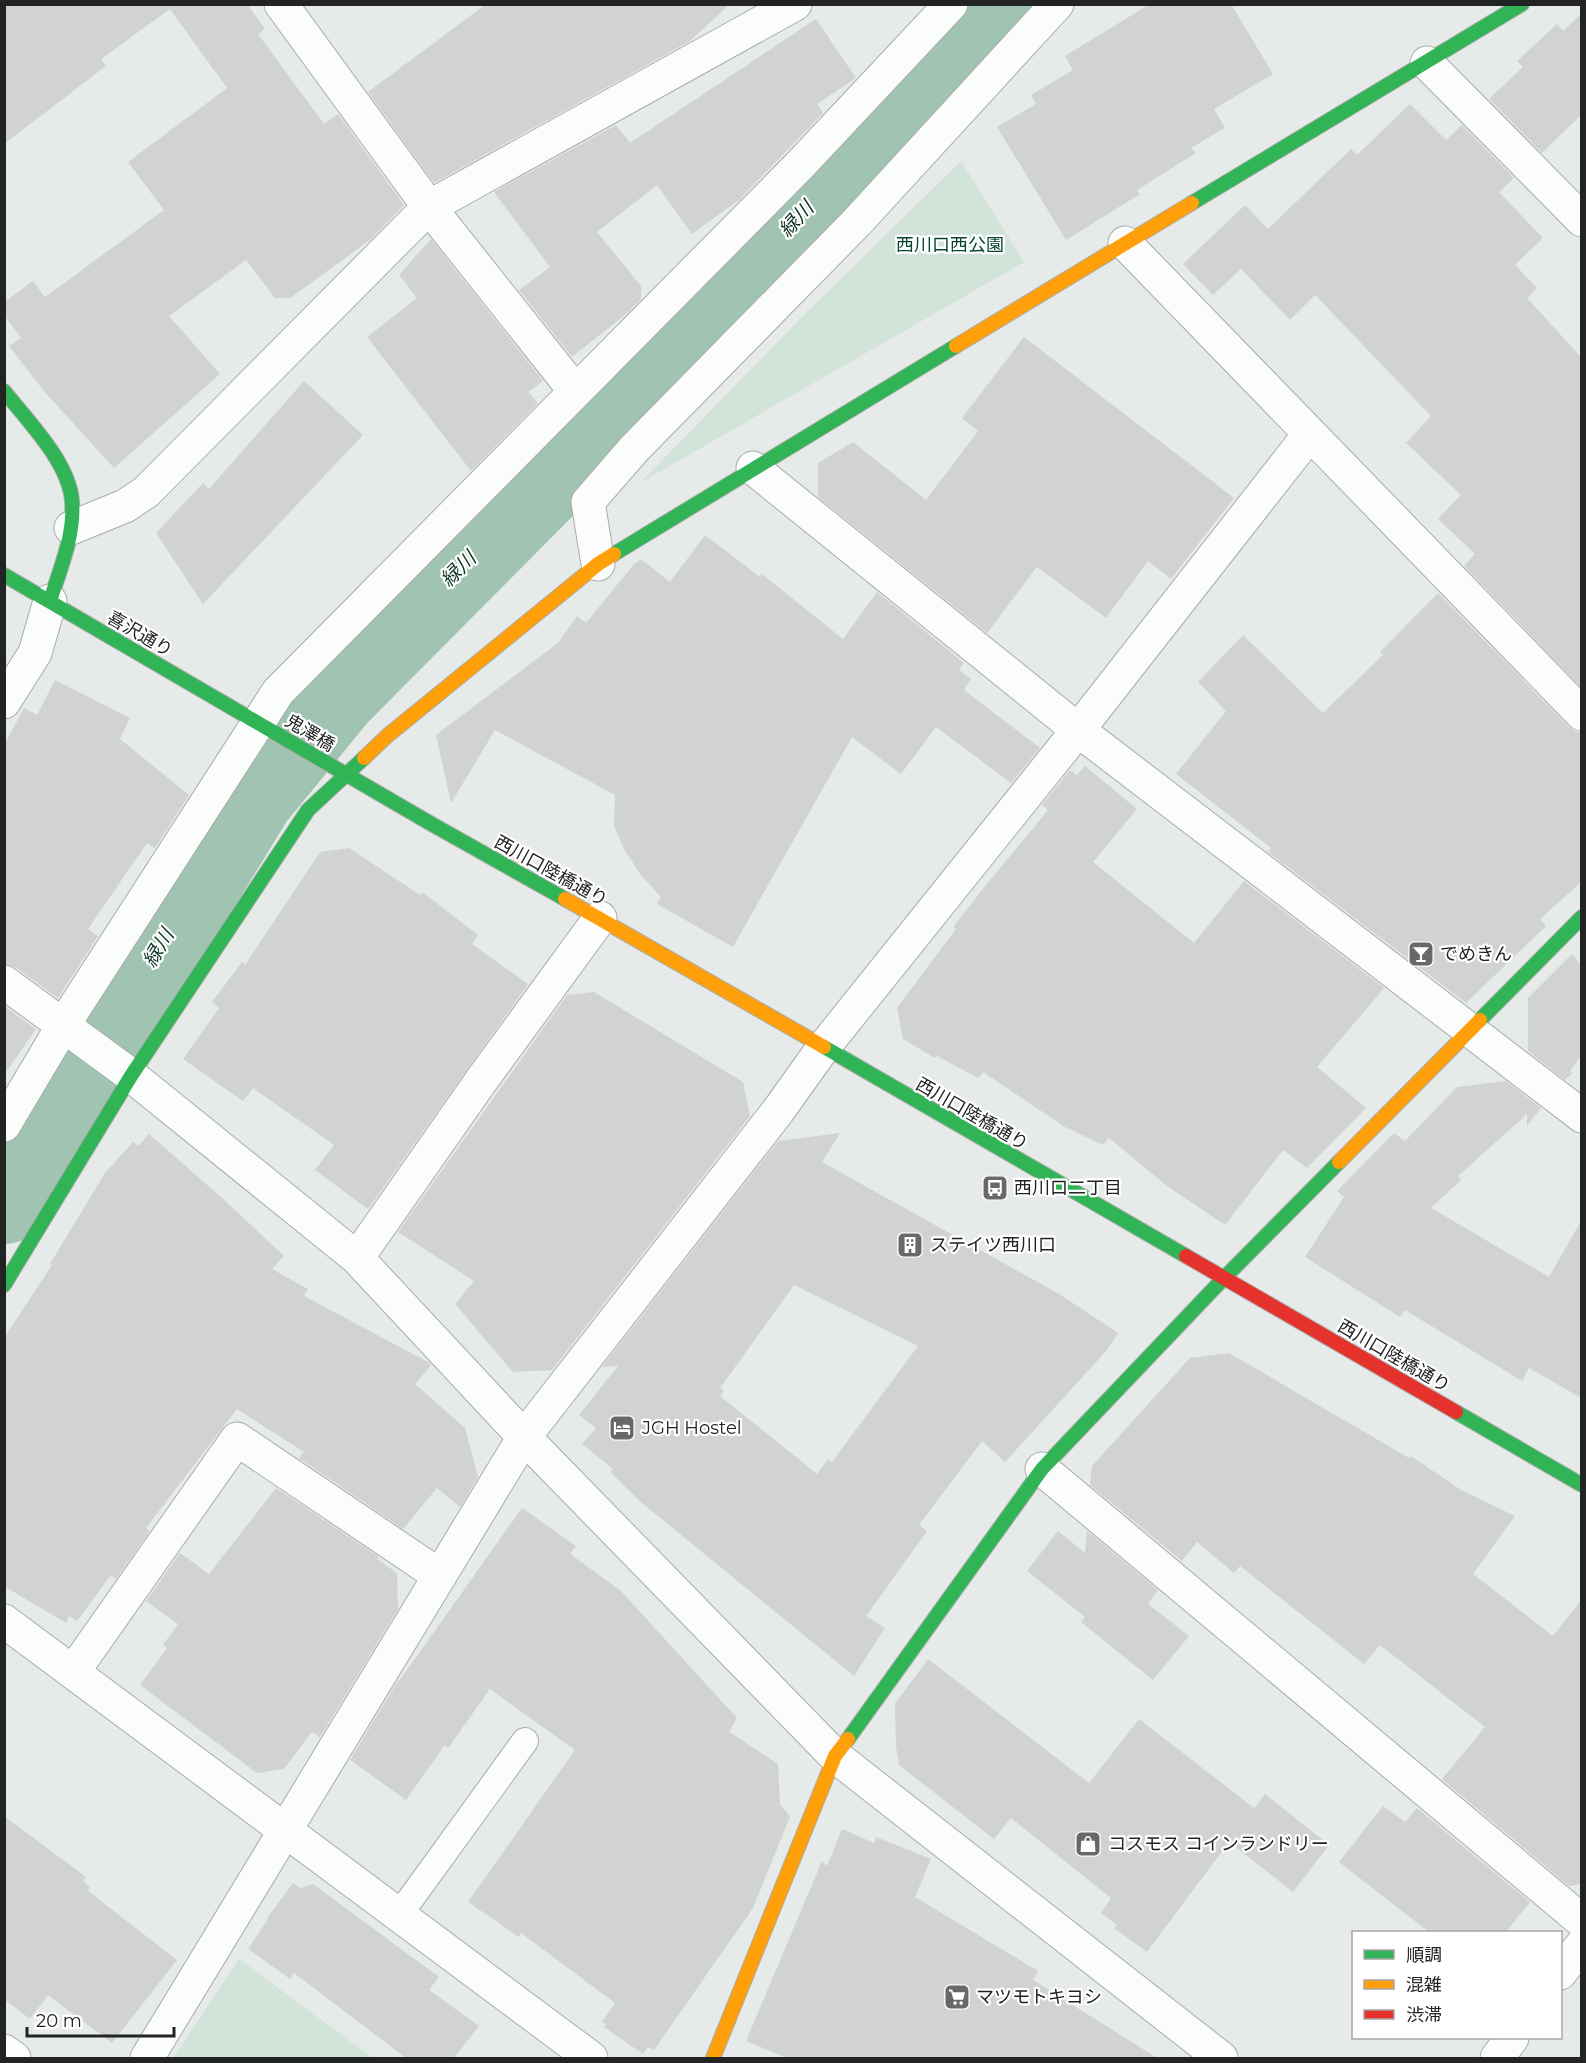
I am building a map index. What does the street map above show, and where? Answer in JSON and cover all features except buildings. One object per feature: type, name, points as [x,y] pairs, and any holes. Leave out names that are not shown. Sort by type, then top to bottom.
[{"type":"street","points":[[281,4],[429,207],[575,391]]},
{"type":"street","points":[[4,1125],[65,1025],[278,693],[799,166],[951,4]]},
{"type":"street","points":[[598,564],[588,502],[634,449],[857,222],[1057,4]]},
{"type":"street","points":[[4,1285],[129,1075],[308,810],[343,773],[598,564],[1522,4]]},
{"type":"street","points":[[70,528],[125,506],[146,492],[429,207],[792,5]]},
{"type":"street","points":[[1427,63],[1581,220]]},
{"type":"street","points":[[1125,243],[1581,714]]},
{"type":"street","points":[[4,391],[62,468],[72,498],[70,528],[35,653],[4,702]]},
{"type":"street","points":[[147,2058],[524,1437],[778,1111],[823,1048],[1078,730],[1309,435]]},
{"type":"street","points":[[753,468],[1078,730],[1581,1116]]},
{"type":"street","name":"喜沢通り","points":[[4,575],[259,723]]},
{"type":"street","name":"鬼澤橋","points":[[259,723],[343,773]]},
{"type":"street","name":"西川口陸橋通り","points":[[343,773],[600,918],[1581,1485]]},
{"type":"street","points":[[713,2058],[835,1756],[1042,1468],[1223,1279],[1581,916]]},
{"type":"street","points":[[357,1258],[481,1081],[600,918]]},
{"type":"street","points":[[7,984],[65,1025],[129,1075],[357,1258],[524,1437],[835,1756],[1221,2058]]},
{"type":"street","points":[[73,1672],[237,1439],[440,1576]]},
{"type":"street","points":[[1042,1468],[1581,1921]]},
{"type":"street","points":[[4,1621],[591,2058]]},
{"type":"street","points":[[1562,1970],[1581,1945]]},
{"type":"street","points":[[1497,2058],[1511,2039]]},
{"type":"street","points":[[4,2051],[14,2058]]},
{"type":"lane","points":[[399,1915],[525,1741]]},
{"type":"green space","name":"西川口西公園","points":[[961,161],[1024,262],[640,483],[803,316]]},
{"type":"green space","points":[[239,1959],[373,2058],[173,2058]]},
{"type":"waterway","name":"緑川","points":[[4,1200],[250,797],[335,693],[626,400],[998,4]]},
{"type":"traffic: fast","points":[[1192,203],[1522,4]]},
{"type":"traffic: fast","points":[[614,554],[956,346]]},
{"type":"traffic: fast","points":[[4,391],[46,442],[69,486],[72,501],[71,526],[66,552],[50,601]]},
{"type":"traffic: fast","points":[[4,575],[428,822],[565,899]]},
{"type":"traffic: fast","points":[[4,1285],[131,1076],[308,810],[364,758]]},
{"type":"traffic: fast","points":[[1480,1020],[1582,917]]},
{"type":"traffic: fast","points":[[824,1047],[1186,1256]]},
{"type":"traffic: fast","points":[[848,1739],[1042,1469],[1223,1279],[1339,1162]]},
{"type":"traffic: fast","points":[[1456,1412],[1582,1485]]},
{"type":"traffic: slow","points":[[956,346],[1192,203]]},
{"type":"traffic: slow","points":[[364,758],[387,736],[598,564],[614,554]]},
{"type":"traffic: slow","points":[[565,899],[824,1047]]},
{"type":"traffic: slow","points":[[1339,1162],[1480,1020]]},
{"type":"traffic: slow","points":[[713,2058],[835,1756],[848,1739]]},
{"type":"traffic: jam","points":[[1186,1256],[1456,1412]]},
{"type":"place","name":"でめきん","points":[[1421,954]]},
{"type":"place","name":"西川口二丁目","points":[[995,1188]]},
{"type":"place","name":"ステイツ西川口","points":[[910,1245]]},
{"type":"place","name":"JGH Hostel","points":[[622,1428]]},
{"type":"place","name":"コスモス コインランドリー","points":[[1088,1844]]},
{"type":"place","name":"マツモトキヨシ","points":[[957,1997]]}]
